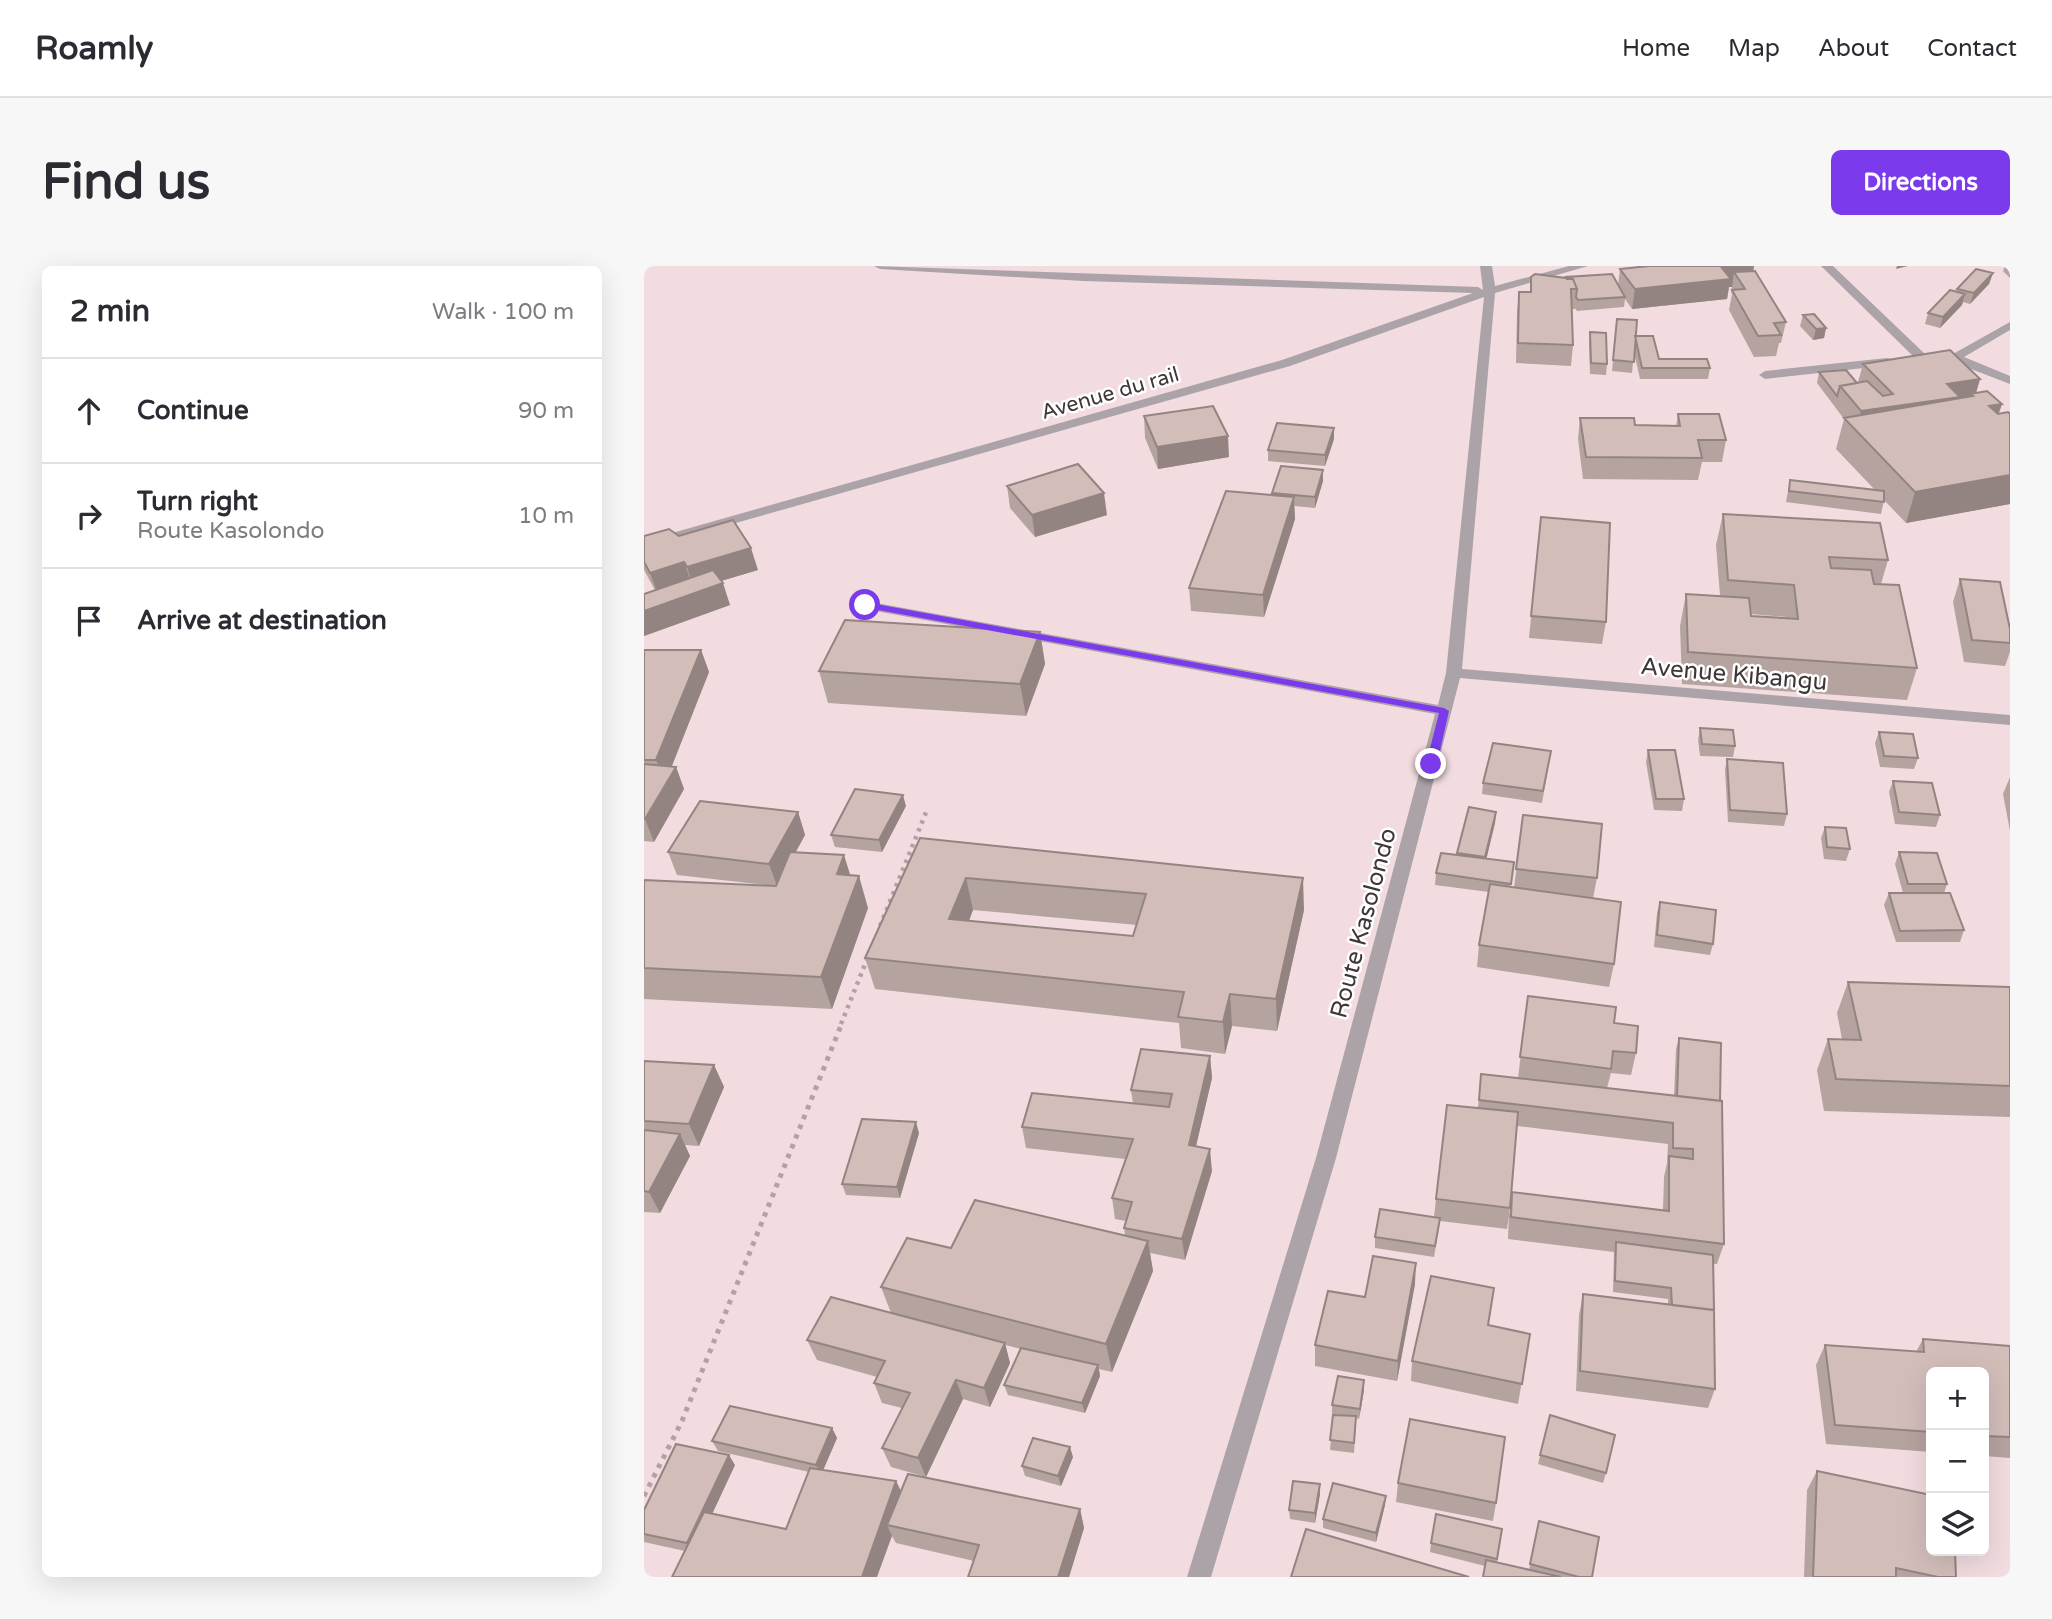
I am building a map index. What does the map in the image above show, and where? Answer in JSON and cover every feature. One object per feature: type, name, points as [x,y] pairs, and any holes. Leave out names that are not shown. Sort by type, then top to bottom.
[{"type":"street","points":[[880,266],[1083,278],[1490,291]]},
{"type":"street","points":[[1083,278],[1087,266]]},
{"type":"street","name":"Route Kasolondo","points":[[1199,1577],[1326,1158],[1454,673],[1490,291],[1486,266]]},
{"type":"street","name":"Avenue du rail","points":[[644,545],[1286,363],[1490,291],[1582,266]]},
{"type":"street","points":[[1828,266],[1909,359]]},
{"type":"street","points":[[1955,358],[2010,325]]},
{"type":"street","points":[[1765,375],[1909,359],[1955,358],[2010,380]]},
{"type":"street","points":[[865,605],[1444,711]]},
{"type":"street","name":"Avenue Kibangu","points":[[1454,673],[2010,720]]},
{"type":"path","points":[[876,938],[926,810]]},
{"type":"path","points":[[644,1496],[682,1421],[870,950]]},
{"type":"building","points":[[1649,266],[1739,266],[1722,268],[1731,279],[1635,289],[1620,269]]},
{"type":"building","points":[[1976,269],[1993,273],[1974,293],[1957,289]]},
{"type":"building","points":[[1755,271],[1786,322],[1774,323],[1781,335],[1758,336],[1732,290],[1745,289],[1734,272]]},
{"type":"building","points":[[1535,274],[1573,279],[1577,289],[1571,289],[1573,345],[1518,343],[1519,292],[1531,292],[1531,277]]},
{"type":"building","points":[[1612,274],[1625,297],[1578,300],[1573,279],[1566,277]]},
{"type":"building","points":[[1950,290],[1965,294],[1943,317],[1928,313]]},
{"type":"building","points":[[1814,314],[1826,328],[1816,329],[1803,315]]},
{"type":"building","points":[[1617,319],[1637,320],[1634,362],[1613,360]]},
{"type":"building","points":[[1590,332],[1606,333],[1607,364],[1591,363]]},
{"type":"building","points":[[1635,336],[1653,336],[1659,359],[1707,359],[1710,368],[1642,368]]},
{"type":"building","points":[[1950,350],[1980,379],[1947,384],[1960,397],[1861,411],[1840,386],[1867,381],[1883,396],[1893,394],[1863,364]]},
{"type":"building","points":[[1846,370],[1857,383],[1840,386],[1837,396],[1819,372]]},
{"type":"building","points":[[1987,391],[2002,404],[1989,406],[1998,414],[2010,414],[2010,475],[1915,492],[1844,418],[1973,396],[1970,394]]},
{"type":"building","points":[[1213,406],[1228,436],[1157,447],[1144,416]]},
{"type":"building","points":[[1678,414],[1719,414],[1726,440],[1698,440],[1702,458],[1586,457],[1580,418],[1634,418],[1635,425],[1680,426]]},
{"type":"building","points":[[1277,423],[1334,428],[1325,455],[1268,450]]},
{"type":"building","points":[[1078,464],[1104,493],[1032,515],[1007,486]]},
{"type":"building","points":[[1281,466],[1323,470],[1315,497],[1272,493]]},
{"type":"building","points":[[1790,480],[1884,491],[1884,502],[1789,491]]},
{"type":"building","points":[[1226,491],[1294,497],[1263,595],[1189,588]]},
{"type":"building","points":[[1723,514],[1880,523],[1888,560],[1829,557],[1831,568],[1871,570],[1874,584],[1899,585],[1917,668],[1688,652],[1686,594],[1749,598],[1751,616],[1798,619],[1794,585],[1728,580]]},
{"type":"building","points":[[1541,517],[1610,523],[1606,622],[1531,616]]},
{"type":"building","points":[[733,520],[751,548],[687,567],[684,562],[650,573],[644,562],[644,536],[669,529],[679,536]]},
{"type":"building","points":[[713,570],[723,583],[644,611],[644,594]]},
{"type":"building","points":[[1960,579],[2000,582],[2010,629],[2010,643],[1972,640]]},
{"type":"building","points":[[845,620],[1040,632],[1020,684],[819,671]]},
{"type":"building","points":[[644,650],[701,650],[656,760],[644,760]]},
{"type":"building","points":[[1700,728],[1733,730],[1735,746],[1702,744]]},
{"type":"building","points":[[1879,732],[1913,734],[1918,758],[1884,756]]},
{"type":"building","points":[[1493,743],[1551,751],[1543,791],[1483,783]]},
{"type":"building","points":[[1648,750],[1675,750],[1684,799],[1656,799]]},
{"type":"building","points":[[1727,759],[1783,763],[1787,814],[1730,810]]},
{"type":"building","points":[[644,764],[676,767],[645,819],[644,819]]},
{"type":"building","points":[[1893,781],[1932,783],[1940,815],[1899,812]]},
{"type":"building","points":[[855,789],[903,795],[879,840],[831,835]]},
{"type":"building","points":[[700,801],[798,812],[769,864],[668,852]]},
{"type":"building","points":[[1469,807],[1496,812],[1485,857],[1457,853]]},
{"type":"building","points":[[1523,815],[1602,824],[1597,878],[1516,869]]},
{"type":"building","points":[[1825,827],[1846,828],[1850,849],[1827,847]]},
{"type":"building","points":[[920,838],[1303,878],[1276,999],[1230,994],[1223,1022],[1178,1017],[1184,992],[865,958]],"holes":[[[966,878],[1146,894],[1133,936],[949,919]]]},
{"type":"building","points":[[790,852],[844,855],[837,874],[859,876],[821,977],[644,968],[644,880],[776,886]]},
{"type":"building","points":[[1899,852],[1937,853],[1947,884],[1908,884]]},
{"type":"building","points":[[1441,853],[1514,862],[1511,884],[1436,873]]},
{"type":"building","points":[[1490,884],[1621,902],[1614,964],[1479,945]]},
{"type":"building","points":[[1889,893],[1950,893],[1964,930],[1900,931]]},
{"type":"building","points":[[1660,902],[1716,910],[1713,944],[1657,935]]},
{"type":"building","points":[[1848,982],[2010,987],[2010,1086],[1836,1079],[1828,1039],[1861,1040]]},
{"type":"building","points":[[1528,996],[1616,1007],[1614,1023],[1638,1026],[1636,1053],[1613,1051],[1611,1069],[1520,1057]]},
{"type":"building","points":[[1679,1038],[1721,1043],[1720,1101],[1677,1096]]},
{"type":"building","points":[[1141,1049],[1210,1056],[1189,1145],[1210,1149],[1182,1239],[1124,1228],[1132,1202],[1112,1198],[1133,1139],[1022,1127],[1032,1093],[1169,1107],[1172,1094],[1131,1090]]},
{"type":"building","points":[[644,1061],[714,1065],[689,1124],[644,1121]]},
{"type":"building","points":[[1481,1074],[1722,1101],[1724,1244],[1511,1217],[1512,1192],[1669,1211],[1669,1156],[1693,1159],[1693,1149],[1673,1148],[1673,1123],[1479,1100]]},
{"type":"building","points":[[1447,1105],[1518,1112],[1510,1208],[1436,1199]]},
{"type":"building","points":[[862,1119],[916,1122],[897,1187],[842,1184]]},
{"type":"building","points":[[644,1130],[680,1134],[649,1192],[644,1191]]},
{"type":"building","points":[[975,1200],[1148,1241],[1106,1344],[881,1287],[907,1238],[951,1248]]},
{"type":"building","points":[[1380,1209],[1440,1218],[1435,1246],[1375,1237]]},
{"type":"building","points":[[1616,1242],[1713,1255],[1714,1310],[1672,1305],[1671,1288],[1615,1281]]},
{"type":"building","points":[[1373,1256],[1416,1263],[1398,1361],[1315,1345],[1328,1291],[1365,1297]]},
{"type":"building","points":[[1431,1276],[1494,1288],[1488,1325],[1530,1334],[1522,1384],[1412,1361]]},
{"type":"building","points":[[1583,1294],[1714,1310],[1715,1389],[1580,1371]]},
{"type":"building","points":[[831,1297],[1005,1343],[984,1388],[956,1380],[918,1458],[882,1448],[910,1393],[874,1383],[885,1361],[807,1340]]},
{"type":"building","points":[[1923,1339],[2010,1346],[2010,1437],[1989,1436],[1989,1367],[1926,1367],[1926,1432],[1835,1425],[1825,1345],[1924,1352]]},
{"type":"building","points":[[1021,1348],[1098,1365],[1082,1403],[1004,1385]]},
{"type":"building","points":[[1338,1376],[1364,1380],[1360,1409],[1332,1405]]},
{"type":"building","points":[[730,1406],[832,1428],[816,1465],[712,1441]]},
{"type":"building","points":[[1333,1415],[1356,1416],[1354,1443],[1330,1440]]},
{"type":"building","points":[[1550,1415],[1615,1435],[1606,1473],[1540,1455]]},
{"type":"building","points":[[1410,1419],[1505,1437],[1496,1503],[1398,1483]]},
{"type":"building","points":[[1033,1438],[1070,1447],[1058,1476],[1022,1466]]},
{"type":"building","points":[[676,1444],[729,1455],[687,1543],[644,1534],[644,1510]]},
{"type":"building","points":[[810,1468],[896,1481],[862,1577],[672,1577],[704,1512],[786,1529]]},
{"type":"building","points":[[1817,1471],[1926,1494],[1926,1556],[1955,1556],[1956,1577],[1938,1577],[1896,1568],[1896,1577],[1813,1577]]},
{"type":"building","points":[[908,1474],[1080,1509],[1058,1577],[968,1577],[979,1545],[887,1525]]},
{"type":"building","points":[[1293,1481],[1320,1484],[1315,1513],[1289,1510]]},
{"type":"building","points":[[1333,1483],[1386,1496],[1376,1533],[1323,1519]]},
{"type":"building","points":[[1436,1514],[1502,1529],[1497,1559],[1431,1543]]},
{"type":"building","points":[[1539,1521],[1599,1537],[1592,1577],[1579,1577],[1530,1564]]},
{"type":"building","points":[[1306,1529],[1469,1577],[1291,1577]]},
{"type":"building","points":[[1486,1560],[1561,1577],[1483,1577]]},
{"type":"route","points":[[865,605],[1444,711],[1431,764]]}]
